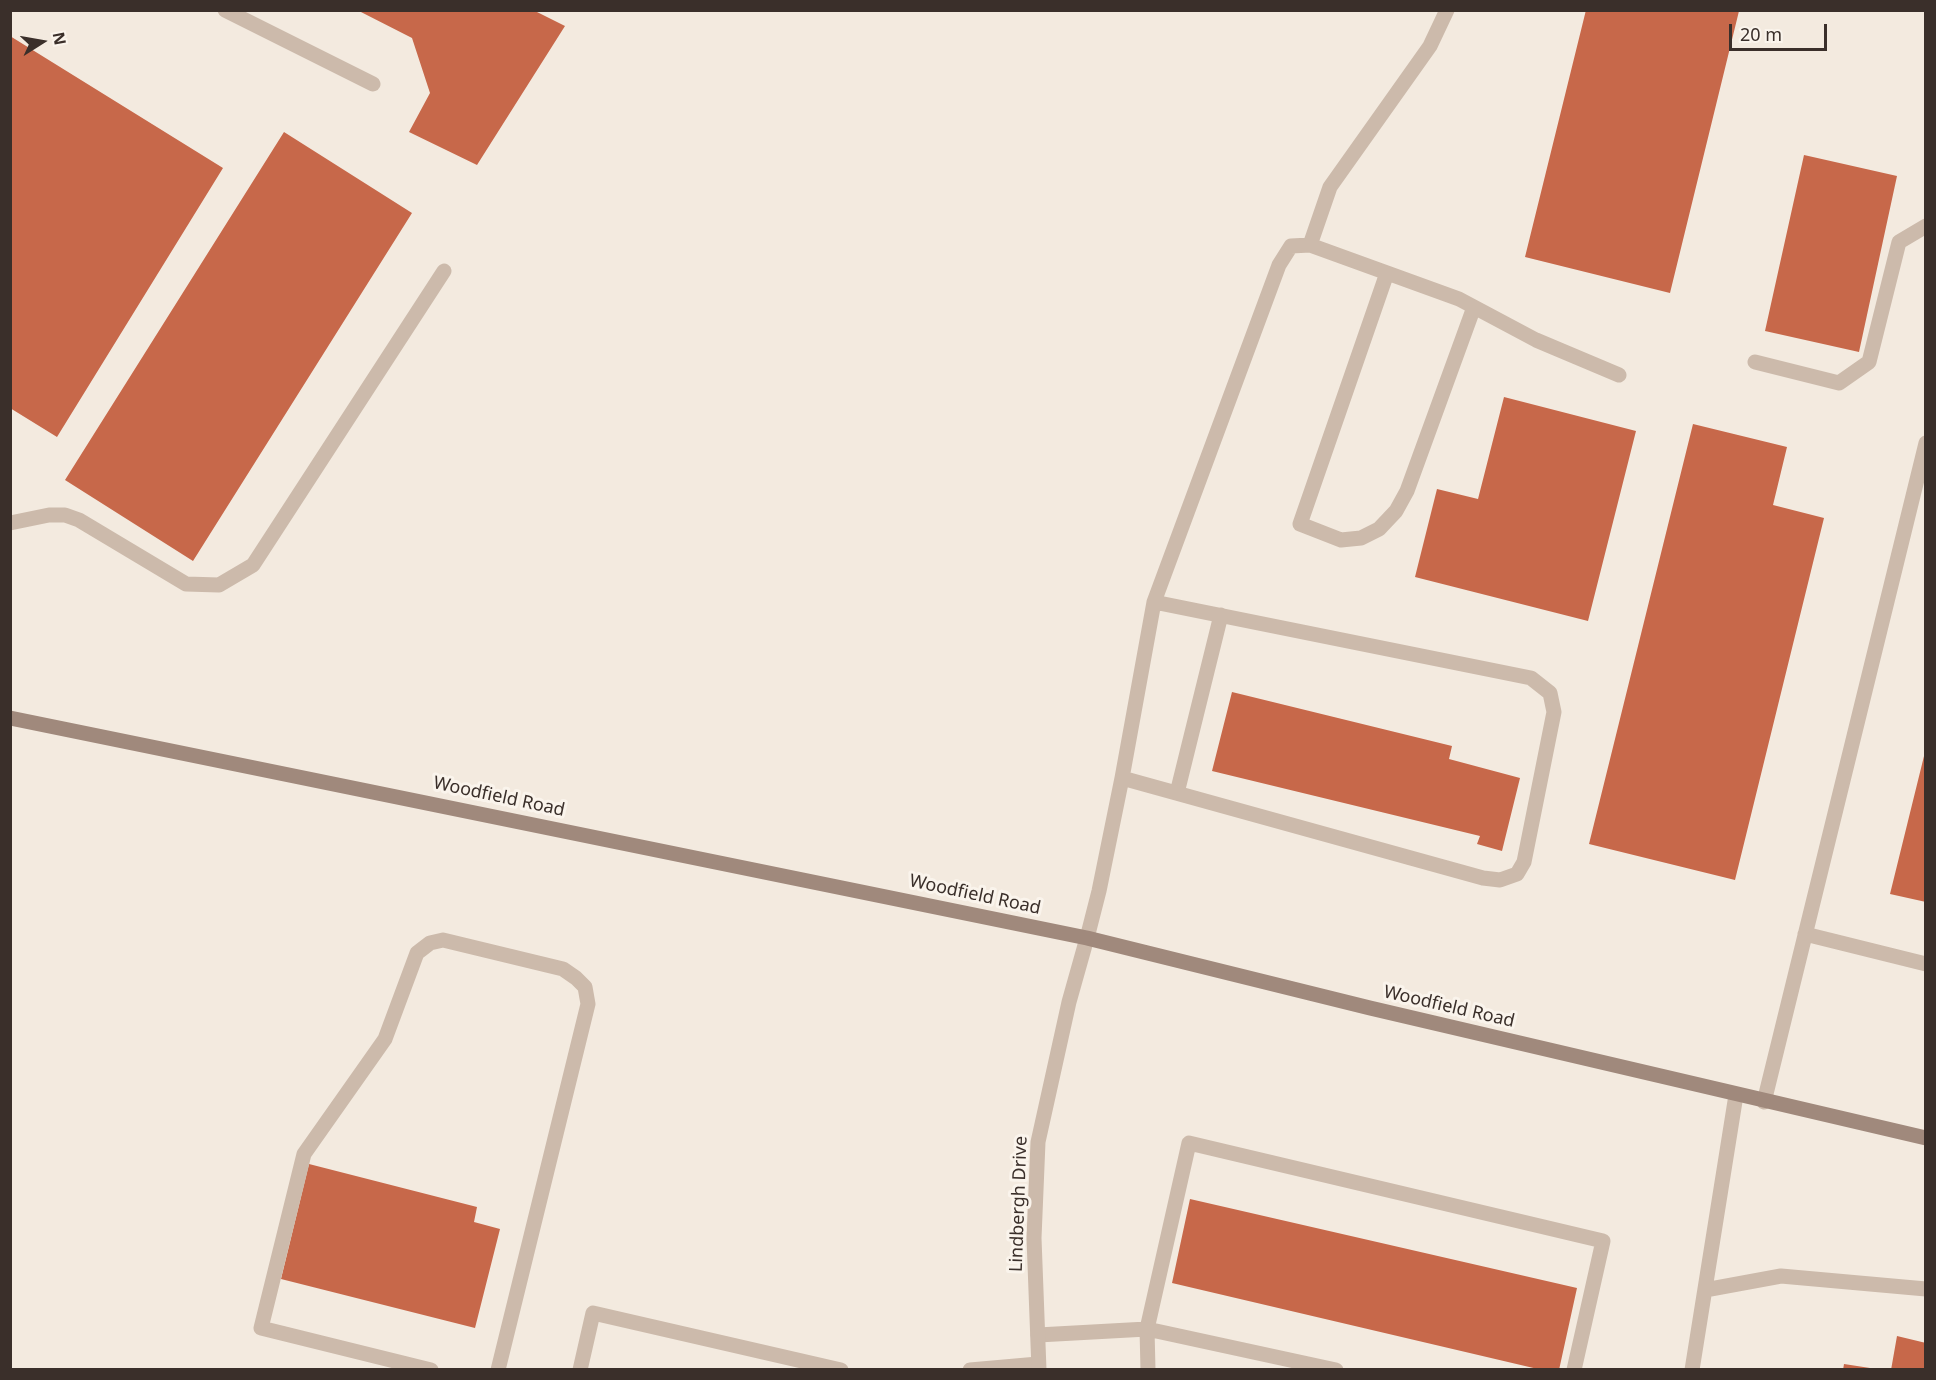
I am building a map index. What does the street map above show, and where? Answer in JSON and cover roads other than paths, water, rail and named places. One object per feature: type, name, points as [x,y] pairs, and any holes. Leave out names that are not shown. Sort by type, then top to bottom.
[{"type":"main road","name":"Woodfield Road","points":[[10,718],[1087,938],[1393,1014],[1926,1138]]},
{"type":"street","points":[[225,10],[373,84]]},
{"type":"street","points":[[1447,10],[1430,46],[1330,187],[1310,245],[1459,299],[1536,340],[1619,375]]},
{"type":"street","points":[[1755,362],[1839,383],[1869,362],[1899,242],[1926,226]]},
{"type":"street","name":"Lindbergh Drive","points":[[1039,1367],[1034,1238],[1038,1142],[1069,1002],[1099,891],[1154,602],[1279,265],[1291,246],[1310,245]]},
{"type":"street","points":[[10,523],[49,515],[65,515],[79,520],[186,584],[219,585],[253,565],[444,271]]},
{"type":"street","points":[[1387,273],[1300,524],[1341,540],[1361,538],[1379,529],[1396,511],[1407,491],[1474,307]]},
{"type":"street","points":[[1764,1102],[1926,443]]},
{"type":"street","points":[[1122,778],[1483,878],[1500,880],[1516,874],[1524,862],[1554,712],[1550,693],[1531,678],[1154,602]]},
{"type":"street","points":[[1177,793],[1221,615]]},
{"type":"street","points":[[1805,934],[1926,964]]},
{"type":"street","points":[[431,1370],[261,1328],[304,1154],[385,1039],[417,953],[430,943],[443,940],[563,969],[585,987],[588,1004],[498,1370]]},
{"type":"street","points":[[1692,1370],[1736,1095]]},
{"type":"street","points":[[1148,1370],[1148,1329],[1189,1143],[1603,1241],[1574,1370]]},
{"type":"street","points":[[1705,1290],[1781,1276],[1926,1289]]},
{"type":"street","points":[[580,1370],[593,1313],[841,1370]]},
{"type":"street","points":[[1038,1335],[1148,1329],[1336,1370]]},
{"type":"street","points":[[970,1370],[1039,1367]]}]
